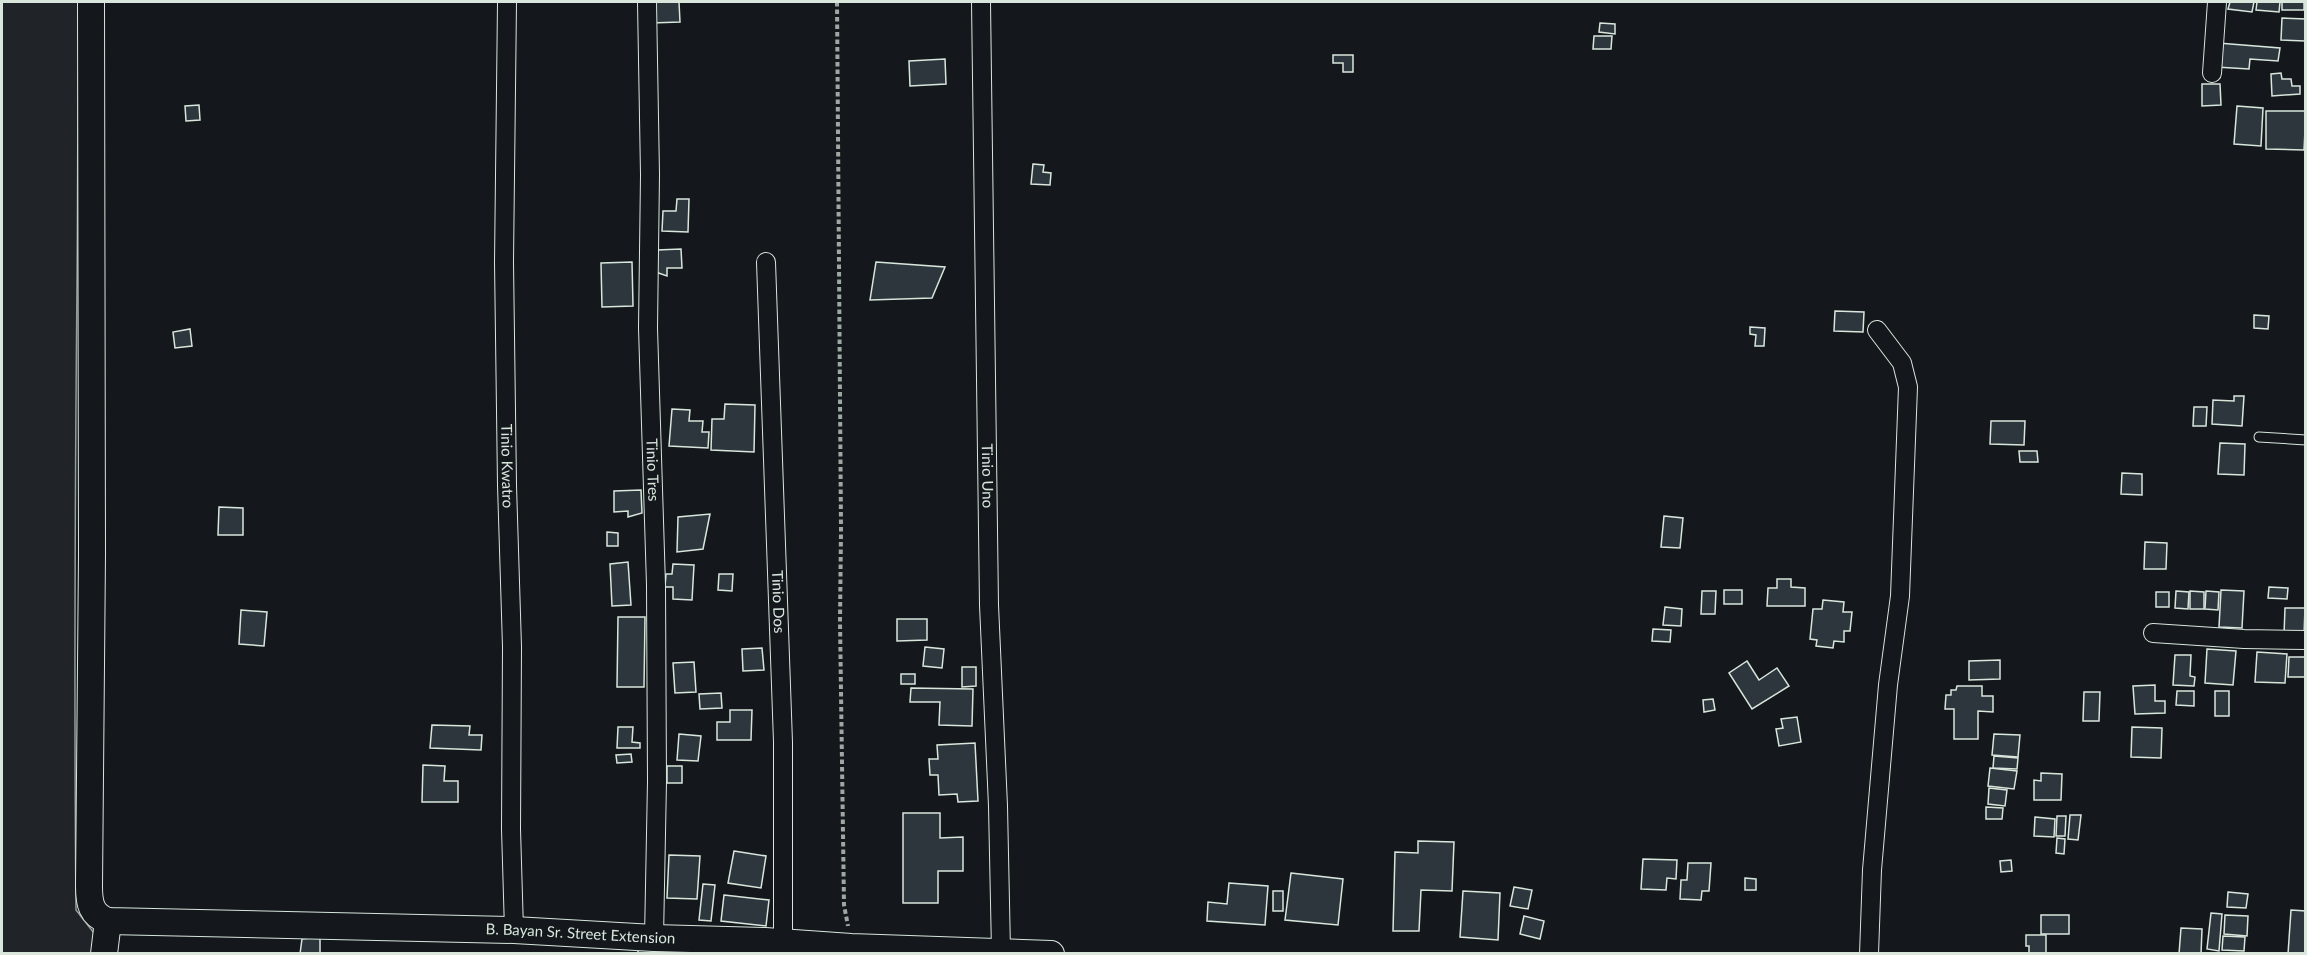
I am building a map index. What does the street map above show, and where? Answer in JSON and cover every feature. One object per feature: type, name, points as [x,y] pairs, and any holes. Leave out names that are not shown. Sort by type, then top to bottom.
[{"type":"street","points":[[91,2],[92,566],[89,886],[94,913],[108,921],[104,954]]},
{"type":"street","name":"Tinio Kwatro","points":[[507,2],[504,262],[512,647],[511,830],[514,930]]},
{"type":"street","name":"Tinio Tres","points":[[647,2],[650,175],[648,328],[656,585],[657,758],[654,938]]},
{"type":"street","name":"Tinio Uno","points":[[981,2],[989,605],[998,806],[1001,951]]},
{"type":"street","points":[[2212,73],[2217,2]]},
{"type":"street","name":"Tinio Dos","points":[[766,262],[783,742],[772,945]]},
{"type":"street","points":[[1869,954],[1872,870],[1888,685],[1900,596],[1908,387],[1902,363],[1877,330]]},
{"type":"street","points":[[2153,633],[2244,639],[2306,640]]},
{"type":"street","name":"B. Bayan Sr. Street Extension","points":[[108,921],[514,930],[772,945],[1051,954]]},
{"type":"lane","points":[[2259,437],[2306,440]]},
{"type":"path","points":[[837,2],[840,644],[844,905],[851,947]]},
{"type":"shaded area","points":[[2,2],[80,2],[75,519],[76,910],[94,933],[92,953],[2,954]]},
{"type":"building","points":[[650,2],[679,2],[680,22],[651,23]]},
{"type":"building","points":[[2230,2],[2254,2],[2252,12],[2228,9]]},
{"type":"building","points":[[2257,2],[2280,2],[2279,12],[2256,10]]},
{"type":"building","points":[[2282,2],[2304,2],[2304,10],[2282,10]]},
{"type":"building","points":[[2282,18],[2306,19],[2305,41],[2281,40]]},
{"type":"building","points":[[1600,23],[1615,24],[1615,34],[1599,32]]},
{"type":"building","points":[[1594,36],[1612,36],[1611,49],[1593,49]]},
{"type":"building","points":[[2218,43],[2280,48],[2278,61],[2250,59],[2249,69],[2216,67]]},
{"type":"building","points":[[1333,55],[1353,55],[1353,72],[1343,72],[1343,63],[1333,63]]},
{"type":"building","points":[[945,59],[946,84],[910,86],[909,61]]},
{"type":"building","points":[[2281,73],[2282,79],[2291,79],[2292,86],[2300,86],[2300,94],[2272,96],[2271,74]]},
{"type":"building","points":[[2202,84],[2220,84],[2221,105],[2202,106]]},
{"type":"building","points":[[199,105],[200,120],[186,121],[185,106]]},
{"type":"building","points":[[2237,106],[2263,108],[2261,146],[2234,144]]},
{"type":"building","points":[[2266,111],[2306,111],[2304,150],[2266,149]]},
{"type":"building","points":[[1033,164],[1044,165],[1043,172],[1051,173],[1050,185],[1031,184]]},
{"type":"building","points":[[677,199],[689,199],[688,232],[662,231],[663,211],[676,211]]},
{"type":"building","points":[[681,249],[682,268],[667,268],[667,276],[650,270],[657,250]]},
{"type":"building","points":[[632,262],[633,306],[602,307],[601,263]]},
{"type":"building","points":[[876,262],[945,267],[932,298],[870,300]]},
{"type":"building","points":[[1835,311],[1864,312],[1863,332],[1834,331]]},
{"type":"building","points":[[2254,315],[2269,316],[2268,329],[2254,328]]},
{"type":"building","points":[[1750,327],[1765,328],[1764,346],[1755,346],[1756,335],[1750,334]]},
{"type":"building","points":[[190,329],[192,346],[175,348],[173,332]]},
{"type":"building","points":[[2234,396],[2244,396],[2242,426],[2212,424],[2213,400],[2234,401]]},
{"type":"building","points":[[725,404],[755,405],[754,452],[711,450],[712,419],[724,419]]},
{"type":"building","points":[[2194,407],[2207,407],[2206,426],[2193,426]]},
{"type":"building","points":[[672,409],[690,410],[689,421],[703,421],[702,432],[709,432],[708,448],[669,446]]},
{"type":"building","points":[[1991,421],[2025,421],[2024,445],[1990,444]]},
{"type":"building","points":[[2220,443],[2245,444],[2244,475],[2218,474]]},
{"type":"building","points":[[2019,451],[2037,451],[2038,462],[2020,462]]},
{"type":"building","points":[[2122,473],[2142,474],[2142,495],[2121,494]]},
{"type":"building","points":[[641,490],[642,513],[628,517],[628,511],[614,512],[614,491]]},
{"type":"building","points":[[219,507],[243,508],[243,535],[218,535]]},
{"type":"building","points":[[710,514],[703,549],[677,552],[678,517]]},
{"type":"building","points":[[1664,516],[1683,518],[1680,548],[1661,547]]},
{"type":"building","points":[[607,532],[618,533],[618,546],[607,546]]},
{"type":"building","points":[[2145,542],[2167,543],[2166,569],[2144,569]]},
{"type":"building","points":[[628,562],[631,605],[612,606],[610,564]]},
{"type":"building","points":[[673,564],[694,565],[692,600],[673,599],[673,587],[665,587],[666,574],[672,574]]},
{"type":"building","points":[[719,574],[733,574],[732,591],[718,590]]},
{"type":"building","points":[[1777,579],[1791,579],[1791,587],[1805,588],[1805,606],[1767,606],[1768,588],[1777,588]]},
{"type":"building","points":[[2269,587],[2288,588],[2287,599],[2268,598]]},
{"type":"building","points":[[1724,590],[1742,590],[1742,604],[1724,604]]},
{"type":"building","points":[[2221,590],[2244,591],[2242,628],[2219,627]]},
{"type":"building","points":[[1702,591],[1716,591],[1715,614],[1701,614]]},
{"type":"building","points":[[2176,591],[2189,592],[2188,609],[2175,608]]},
{"type":"building","points":[[2190,591],[2204,592],[2204,609],[2190,609]]},
{"type":"building","points":[[2206,591],[2219,592],[2218,610],[2205,609]]},
{"type":"building","points":[[2156,592],[2169,592],[2169,607],[2156,607]]},
{"type":"building","points":[[1823,600],[1844,602],[1843,612],[1852,612],[1850,631],[1844,631],[1844,642],[1834,641],[1833,648],[1816,646],[1817,640],[1810,639],[1813,609],[1822,609]]},
{"type":"building","points":[[1665,607],[1682,609],[1681,626],[1663,625]]},
{"type":"building","points":[[2285,608],[2305,608],[2304,635],[2284,635]]},
{"type":"building","points":[[241,610],[267,612],[264,646],[239,644]]},
{"type":"building","points":[[618,617],[645,617],[644,687],[617,687]]},
{"type":"building","points":[[897,619],[927,619],[927,640],[897,641]]},
{"type":"building","points":[[1653,629],[1671,630],[1670,642],[1652,641]]},
{"type":"building","points":[[925,647],[944,649],[942,668],[923,666]]},
{"type":"building","points":[[762,648],[764,670],[743,671],[742,649]]},
{"type":"building","points":[[2207,649],[2236,651],[2233,685],[2205,683]]},
{"type":"building","points":[[2257,652],[2287,654],[2285,683],[2255,682]]},
{"type":"building","points":[[2175,655],[2191,655],[2190,676],[2195,677],[2194,686],[2173,685]]},
{"type":"building","points":[[2289,657],[2306,657],[2305,677],[2288,677]]},
{"type":"building","points":[[2000,660],[2000,679],[1969,680],[1969,661]]},
{"type":"building","points":[[1747,661],[1759,680],[1777,668],[1789,686],[1752,709],[1729,673]]},
{"type":"building","points":[[694,662],[696,692],[675,693],[673,663]]},
{"type":"building","points":[[962,667],[976,667],[976,686],[962,687]]},
{"type":"building","points":[[901,674],[915,674],[915,684],[901,684]]},
{"type":"building","points":[[2155,685],[2155,701],[2165,701],[2165,713],[2135,714],[2133,686]]},
{"type":"building","points":[[1957,686],[1982,686],[1982,696],[1993,696],[1993,712],[1978,711],[1978,739],[1954,739],[1954,709],[1945,709],[1946,695],[1951,695],[1951,690],[1956,690]]},
{"type":"building","points":[[911,688],[973,689],[972,726],[939,725],[940,702],[910,702]]},
{"type":"building","points":[[2177,691],[2194,691],[2194,706],[2176,705]]},
{"type":"building","points":[[2215,691],[2229,691],[2229,716],[2215,716]]},
{"type":"building","points":[[2084,692],[2100,692],[2099,721],[2083,721]]},
{"type":"building","points":[[721,693],[722,708],[700,709],[699,694]]},
{"type":"building","points":[[1713,699],[1715,710],[1704,712],[1703,700]]},
{"type":"building","points":[[730,710],[752,710],[751,740],[717,740],[717,722],[730,722]]},
{"type":"building","points":[[1797,717],[1801,742],[1779,746],[1776,729],[1783,728],[1781,719]]},
{"type":"building","points":[[432,725],[470,726],[469,735],[482,735],[481,750],[430,748]]},
{"type":"building","points":[[618,727],[633,727],[632,742],[640,743],[640,748],[617,748]]},
{"type":"building","points":[[2132,727],[2162,728],[2161,758],[2131,757]]},
{"type":"building","points":[[679,734],[701,736],[698,761],[677,760]]},
{"type":"building","points":[[1994,734],[2020,735],[2018,757],[1992,755]]},
{"type":"building","points":[[975,743],[978,801],[958,802],[957,794],[939,795],[938,775],[930,775],[929,759],[938,759],[937,745]]},
{"type":"building","points":[[631,754],[632,762],[617,763],[616,755]]},
{"type":"building","points":[[1994,756],[2018,758],[2017,769],[1993,768]]},
{"type":"building","points":[[423,765],[445,766],[444,781],[458,781],[458,802],[422,802]]},
{"type":"building","points":[[667,766],[682,766],[682,783],[667,783]]},
{"type":"building","points":[[1990,768],[2017,771],[2014,789],[1988,786]]},
{"type":"building","points":[[2041,773],[2062,774],[2061,800],[2034,800],[2034,780],[2041,781]]},
{"type":"building","points":[[1989,788],[2007,790],[2005,806],[1988,804]]},
{"type":"building","points":[[1986,807],[2003,808],[2002,819],[1986,819]]},
{"type":"building","points":[[903,813],[940,813],[940,838],[963,837],[963,871],[938,871],[938,903],[903,903]]},
{"type":"building","points":[[2070,815],[2081,815],[2078,840],[2068,839]]},
{"type":"building","points":[[2057,816],[2066,816],[2065,836],[2056,836]]},
{"type":"building","points":[[2035,817],[2055,819],[2054,837],[2034,836]]},
{"type":"building","points":[[2057,838],[2065,839],[2064,854],[2056,853]]},
{"type":"building","points":[[1418,841],[1454,842],[1452,891],[1421,890],[1419,931],[1393,931],[1395,852],[1418,853]]},
{"type":"building","points":[[734,851],[766,856],[761,888],[728,883]]},
{"type":"building","points":[[669,855],[700,856],[697,899],[667,898]]},
{"type":"building","points":[[1643,859],[1677,860],[1676,879],[1667,878],[1666,890],[1641,889]]},
{"type":"building","points":[[2011,860],[2012,871],[2001,872],[2000,861]]},
{"type":"building","points":[[1688,863],[1711,863],[1709,891],[1702,891],[1701,900],[1680,899],[1681,880],[1687,880]]},
{"type":"building","points":[[1291,873],[1343,879],[1338,925],[1285,920]]},
{"type":"building","points":[[1745,878],[1756,879],[1756,890],[1745,890]]},
{"type":"building","points":[[1229,883],[1268,886],[1265,925],[1207,921],[1208,902],[1227,904]]},
{"type":"building","points":[[703,884],[715,885],[711,921],[699,920]]},
{"type":"building","points":[[1514,887],[1532,890],[1528,909],[1510,906]]},
{"type":"building","points":[[1273,891],[1283,891],[1283,911],[1273,911]]},
{"type":"building","points":[[1463,891],[1500,893],[1498,940],[1460,937]]},
{"type":"building","points":[[2228,892],[2248,894],[2246,908],[2227,907]]},
{"type":"building","points":[[724,895],[769,900],[766,926],[721,921]]},
{"type":"building","points":[[2291,910],[2306,911],[2306,954],[2288,954]]},
{"type":"building","points":[[2211,913],[2222,914],[2219,951],[2207,949]]},
{"type":"building","points":[[2041,915],[2069,915],[2069,934],[2041,934]]},
{"type":"building","points":[[2225,915],[2248,916],[2247,936],[2224,934]]},
{"type":"building","points":[[1524,916],[1544,921],[1540,939],[1520,934]]},
{"type":"building","points":[[2181,928],[2202,929],[2201,954],[2179,954]]},
{"type":"building","points":[[2026,935],[2046,935],[2046,954],[2029,954]]},
{"type":"building","points":[[2223,936],[2245,937],[2244,951],[2222,950]]},
{"type":"building","points":[[320,937],[320,954],[300,954],[302,939]]},
{"type":"building","points":[[638,948],[672,951],[672,954],[638,954]]}]
